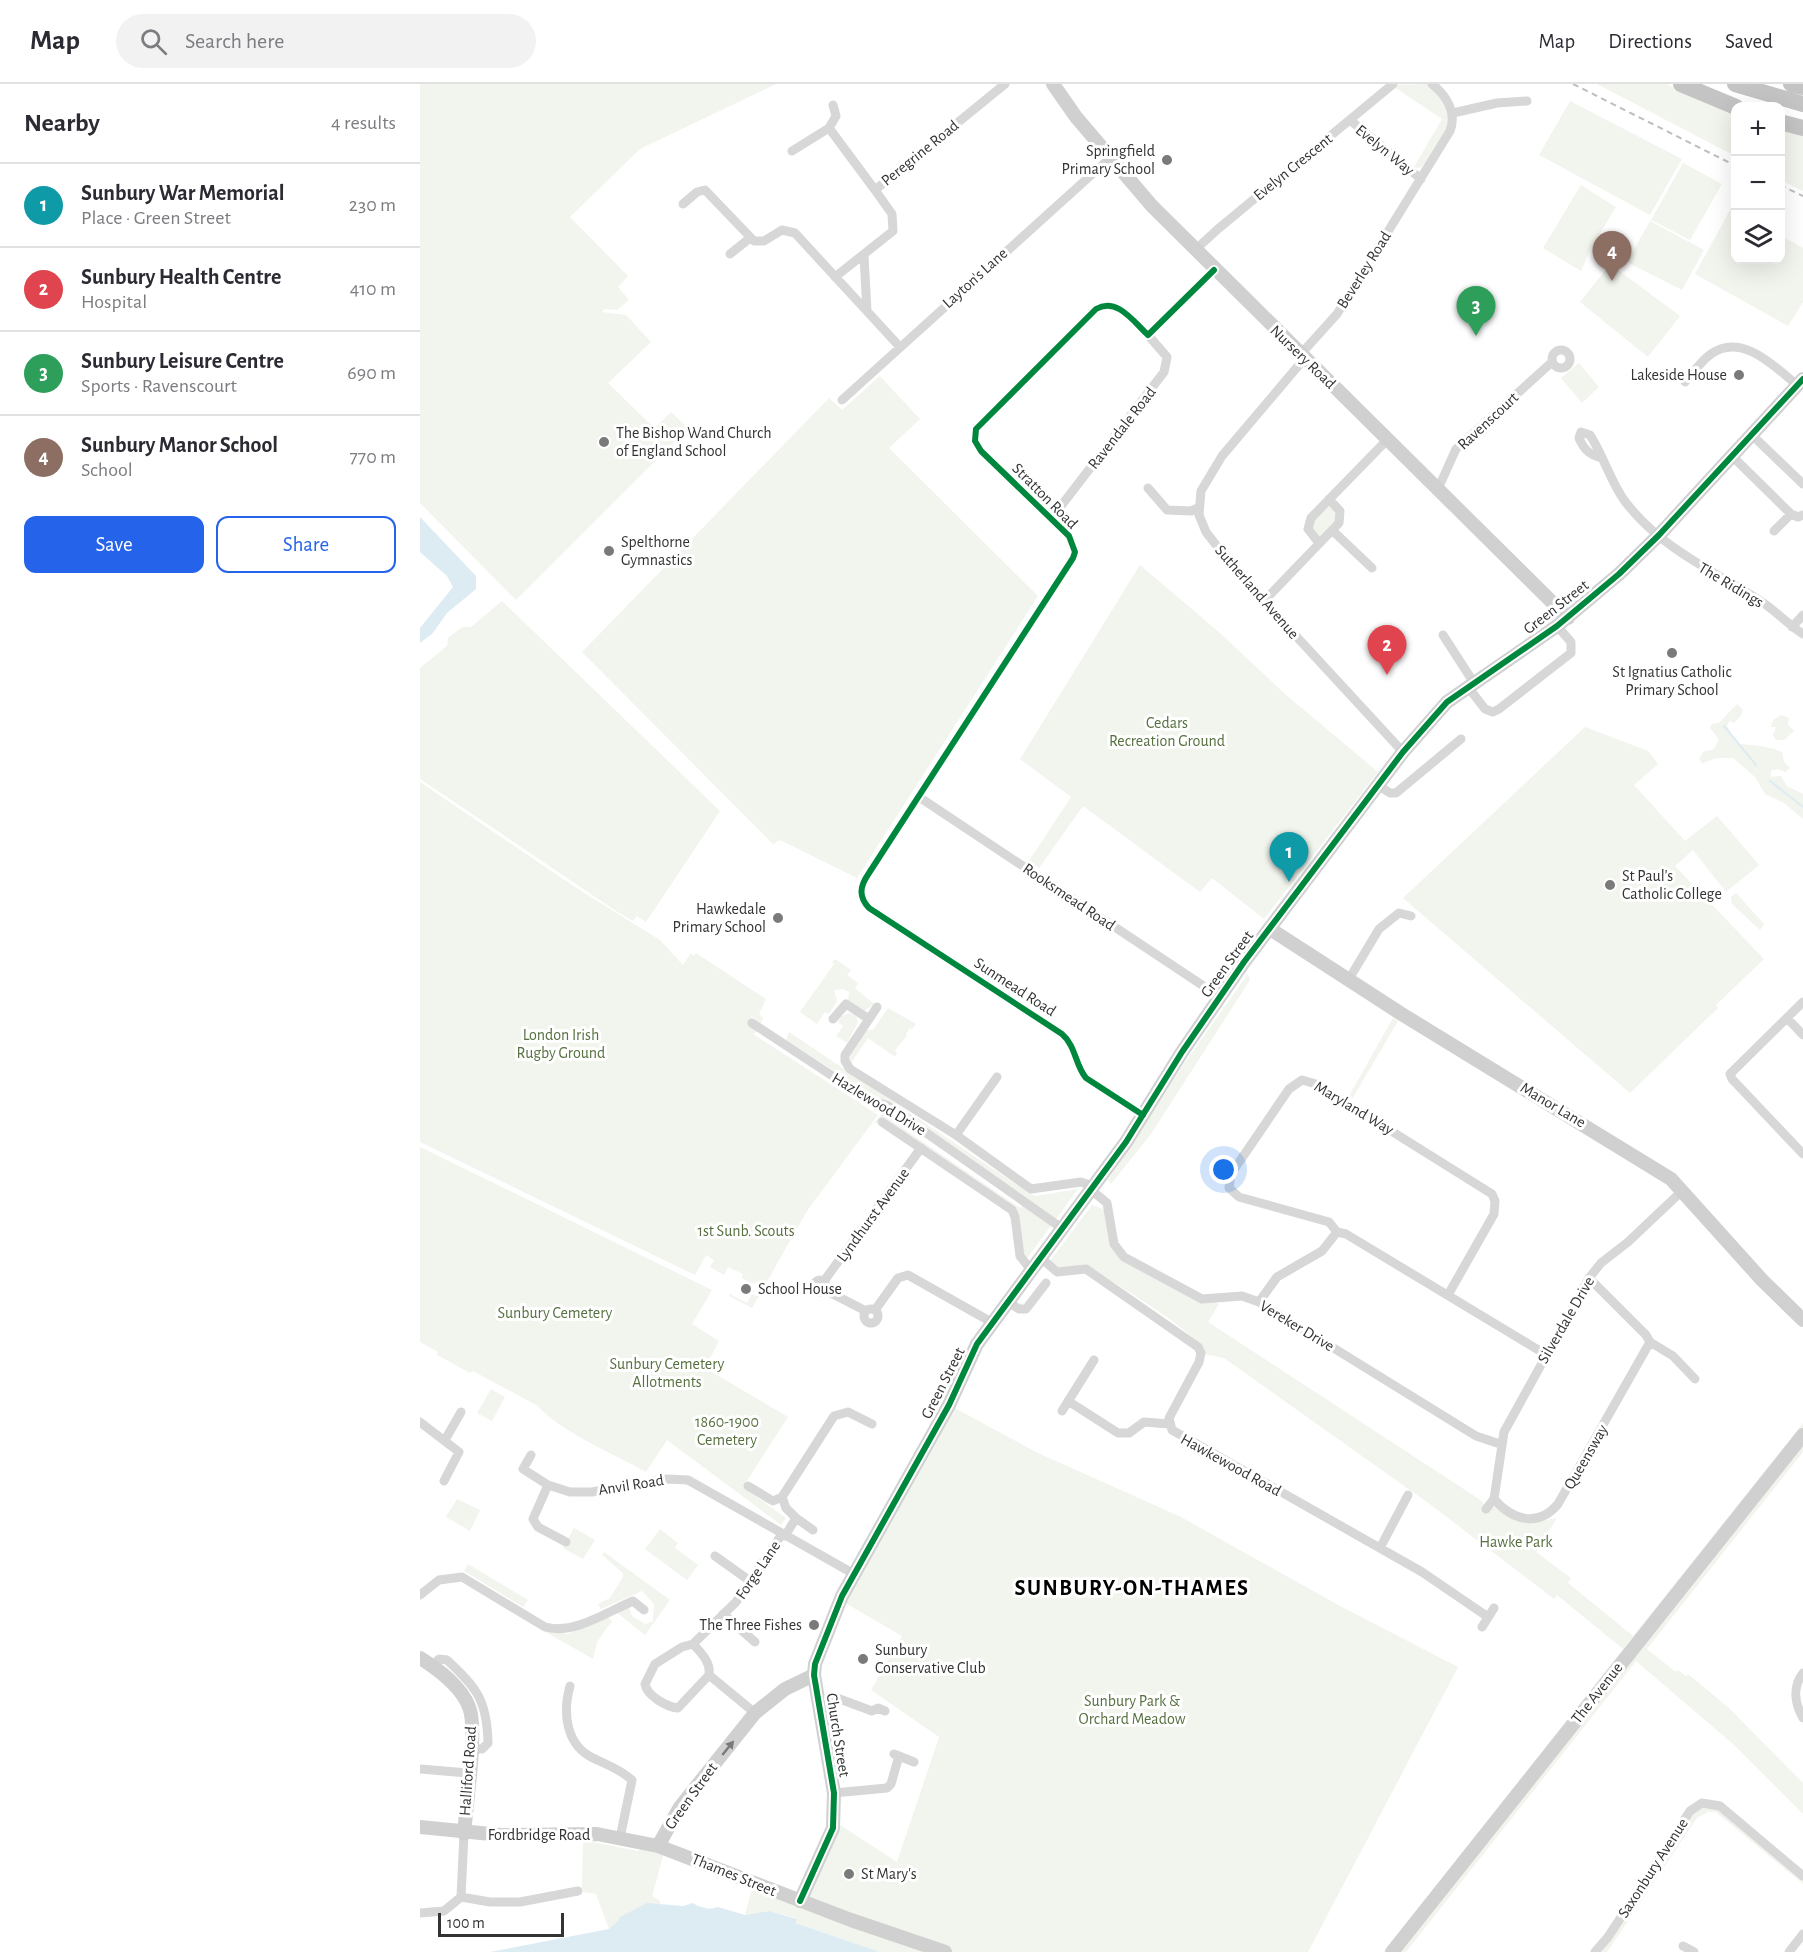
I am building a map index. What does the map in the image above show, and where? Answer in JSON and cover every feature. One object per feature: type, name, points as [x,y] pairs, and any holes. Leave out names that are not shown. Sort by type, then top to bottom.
[{"type":"highway","points":[[1681,84],[1731,105]]},
{"type":"highway","points":[[1735,84],[1803,105]]},
{"type":"highway","points":[[1791,84],[1803,87]]},
{"type":"highway","points":[[1785,123],[1803,128]]},
{"type":"street","name":"Peregrine Road","points":[[835,277],[890,236],[895,225],[892,214],[874,190],[1005,84]]},
{"type":"street","name":"Nursery Road","points":[[1053,84],[1110,158],[1214,270],[1387,440],[1562,622]]},
{"type":"street","name":"Evelyn Crescent","points":[[1196,250],[1218,229],[1393,84]]},
{"type":"street","points":[[1421,179],[1450,130],[1453,113],[1444,96],[1432,84]]},
{"type":"street","points":[[1453,113],[1497,103],[1527,101]]},
{"type":"street","points":[[792,151],[829,128],[836,116],[833,105]]},
{"type":"street","name":"Evelyn Way","points":[[1350,120],[1421,179]]},
{"type":"street","points":[[829,128],[874,190]]},
{"type":"street","name":"Layton's Lane","points":[[842,400],[899,346],[1110,158]]},
{"type":"street","name":"Beverley Road","points":[[1302,357],[1337,314],[1421,179]]},
{"type":"street","points":[[682,204],[701,190],[709,191],[750,238],[764,241],[776,232],[788,230],[899,346]]},
{"type":"street","points":[[730,255],[750,238]]},
{"type":"street","points":[[864,256],[867,311]]},
{"type":"street","points":[[1148,335],[1214,270]]},
{"type":"street","name":"Stratton Road","points":[[861,892],[863,882],[1075,552],[1069,536],[981,451],[975,441],[976,429],[1102,306],[1117,306],[1148,335]]},
{"type":"street","name":"Ravendale Road","points":[[1052,519],[1164,372],[1167,357],[1148,335]]},
{"type":"street","points":[[1685,382],[1710,355],[1726,348],[1737,348],[1759,355],[1800,382]]},
{"type":"street","points":[[1148,488],[1167,510],[1191,511],[1198,508],[1201,491],[1222,456],[1302,357]]},
{"type":"street","name":"Ravenscourt","points":[[1437,491],[1456,450],[1552,362]]},
{"type":"street","name":"Green Street","points":[[658,1846],[680,1807],[755,1713],[785,1689],[814,1675],[815,1664],[831,1621],[854,1574],[950,1405],[977,1344],[1092,1188],[1220,997],[1403,752],[1437,712],[1471,685],[1562,622],[1659,535],[1800,382]]},
{"type":"street","points":[[1751,434],[1803,484]]},
{"type":"street","points":[[1319,543],[1310,533],[1308,521],[1387,440]]},
{"type":"street","points":[[1731,455],[1791,514],[1798,517],[1803,515]]},
{"type":"street","name":"The Ridings","points":[[1602,458],[1625,501],[1659,535],[1688,560],[1758,599],[1803,634]]},
{"type":"street","points":[[1264,602],[1339,523],[1341,515],[1329,499]]},
{"type":"street","name":"Sutherland Avenue","points":[[1198,508],[1206,532],[1225,558],[1403,752]]},
{"type":"street","points":[[1774,531],[1791,514]]},
{"type":"street","points":[[1332,530],[1372,568]]},
{"type":"street","points":[[1792,627],[1803,615]]},
{"type":"street","points":[[1443,635],[1485,709],[1493,712],[1571,653],[1571,642],[1562,622]]},
{"type":"street","points":[[1379,786],[1390,793],[1396,793],[1461,739]]},
{"type":"street","name":"Rooksmead Road","points":[[919,797],[1220,997]]},
{"type":"street","name":"Sunmead Road","points":[[861,892],[862,901],[869,908],[1062,1034],[1068,1039],[1080,1071],[1086,1078],[1143,1115]]},
{"type":"street","points":[[1349,979],[1379,929],[1399,913],[1411,916]]},
{"type":"street","name":"Manor Lane","points":[[1270,928],[1648,1163],[1683,1190],[1762,1280],[1803,1320]]},
{"type":"street","points":[[1803,1002],[1730,1074],[1732,1079],[1803,1154]]},
{"type":"street","points":[[833,1019],[846,1004],[869,1019]]},
{"type":"street","points":[[877,1007],[847,1051],[845,1061],[850,1069],[956,1135],[1031,1189],[1081,1182],[1092,1188]]},
{"type":"street","points":[[1787,1018],[1803,1035]]},
{"type":"street","name":"Hazlewood Drive","points":[[752,1023],[866,1098],[888,1106],[1062,1229]]},
{"type":"street","points":[[956,1135],[997,1077]]},
{"type":"street","name":"Maryland Way","points":[[1448,1295],[1494,1214],[1495,1200],[1492,1194],[1316,1084],[1302,1080],[1289,1089],[1231,1173],[1229,1188],[1239,1197],[1329,1222],[1337,1232],[1347,1234],[1545,1354]]},
{"type":"street","points":[[882,1122],[1012,1210],[1022,1261],[1031,1270]]},
{"type":"street","name":"Lyndhurst Avenue","points":[[921,1148],[824,1286],[870,1311],[898,1278],[908,1275],[993,1323]]},
{"type":"street","name":"Vereker Drive","points":[[1092,1188],[1107,1203],[1114,1244],[1124,1257],[1202,1299],[1242,1296],[1259,1302],[1476,1436],[1500,1444]]},
{"type":"street","name":"Silverdale Drive","points":[[1500,1444],[1545,1354],[1589,1278],[1601,1263],[1628,1242],[1683,1190]]},
{"type":"street","points":[[1259,1302],[1277,1277],[1322,1251],[1337,1232]]},
{"type":"street","name":"Hawkewood Road","points":[[1040,1257],[1057,1272],[1086,1269],[1198,1347],[1201,1353],[1199,1362],[1169,1418],[1169,1424],[1177,1434],[1422,1572],[1488,1617]]},
{"type":"street","points":[[1589,1278],[1646,1335],[1650,1342],[1673,1356],[1695,1379]]},
{"type":"street","points":[[1008,1302],[1019,1309],[1026,1309],[1046,1283]]},
{"type":"street","name":"Queensway","points":[[1494,1499],[1504,1510],[1526,1520],[1539,1519],[1552,1512],[1650,1342]]},
{"type":"street","points":[[1062,1411],[1094,1367]]},
{"type":"street","points":[[1068,1401],[1118,1433],[1130,1433],[1144,1422],[1169,1424]]},
{"type":"street","points":[[445,1440],[461,1412]]},
{"type":"street","points":[[748,1486],[769,1500],[773,1501],[782,1497],[834,1416],[848,1412],[872,1424]]},
{"type":"street","points":[[420,1422],[459,1452],[444,1482]]},
{"type":"street","name":"The Avenue","points":[[1392,1952],[1803,1435]]},
{"type":"street","points":[[1486,1509],[1494,1499],[1500,1444]]},
{"type":"street","name":"Anvil Road","points":[[531,1455],[523,1469],[548,1485],[570,1492],[592,1492],[667,1479],[688,1480],[784,1535]]},
{"type":"street","points":[[548,1485],[532,1520],[538,1527],[566,1542]]},
{"type":"street","points":[[1380,1548],[1408,1495]]},
{"type":"street","points":[[782,1497],[786,1508],[813,1530]]},
{"type":"street","points":[[784,1535],[796,1518]]},
{"type":"street","name":"Forge Lane","points":[[709,1675],[682,1705],[675,1708],[648,1693],[646,1681],[656,1664],[676,1650],[693,1644],[736,1602],[784,1535],[854,1574]]},
{"type":"street","points":[[715,1556],[750,1581]]},
{"type":"street","points":[[420,1595],[439,1580],[462,1577],[545,1627],[558,1630],[570,1628],[633,1601],[644,1610]]},
{"type":"street","points":[[1482,1627],[1494,1608]]},
{"type":"street","points":[[723,1614],[754,1642]]},
{"type":"street","points":[[693,1644],[706,1659],[710,1670],[709,1675],[755,1713]]},
{"type":"street","name":"Halliford Road","points":[[420,1658],[433,1666],[456,1688],[470,1709],[471,1749],[464,1834]]},
{"type":"street","points":[[1803,1673],[1796,1687],[1796,1698],[1803,1718]]},
{"type":"street","name":"Church Street","points":[[800,1901],[833,1828],[834,1793],[814,1675]]},
{"type":"street","points":[[570,1686],[567,1713],[573,1740],[582,1751],[624,1773],[632,1780],[620,1838]]},
{"type":"street","points":[[819,1701],[837,1698],[872,1711],[878,1708],[885,1711]]},
{"type":"street","points":[[834,1793],[887,1788],[891,1784],[897,1755],[914,1762]]},
{"type":"street","points":[[420,1769],[468,1773]]},
{"type":"street","name":"Saxonbury Avenue","points":[[1595,1952],[1608,1937],[1690,1811],[1702,1803],[1720,1806],[1803,1876]]},
{"type":"street","name":"Fordbridge Road","points":[[420,1827],[464,1834],[578,1833],[620,1838],[658,1846]]},
{"type":"street","points":[[420,1913],[444,1911],[461,1897],[464,1834]]},
{"type":"street","name":"Thames Street","points":[[658,1846],[800,1901],[945,1952]]},
{"type":"street","points":[[461,1897],[490,1902],[520,1902],[578,1891]]},
{"type":"street","points":[[1788,1952],[1803,1934]]},
{"type":"street","points":[[1683,1946],[1694,1952]]},
{"type":"green space","points":[[420,84],[776,84],[640,149],[570,217],[628,276],[618,287],[629,300],[617,310],[605,309],[602,312],[626,315],[651,342],[608,383],[650,424],[657,426],[671,412],[688,428],[516,600],[420,503]]},
{"type":"green space","points":[[1432,84],[1453,113],[1447,128],[1422,167],[1418,168],[1414,167],[1442,119],[1391,85]]},
{"type":"green space","points":[[1597,84],[1667,84],[1731,113],[1731,154]]},
{"type":"green space","points":[[1570,101],[1682,159],[1650,215],[1539,155]]},
{"type":"green space","points":[[1785,131],[1803,136],[1803,191],[1785,182]]},
{"type":"green space","points":[[1683,163],[1722,184],[1690,240],[1651,220]]},
{"type":"green space","points":[[1581,185],[1616,207],[1591,248],[1581,271],[1543,248]]},
{"type":"green space","points":[[1731,208],[1731,264],[1785,264],[1785,238],[1803,248],[1803,302],[1788,326],[1695,274]]},
{"type":"green space","points":[[1650,221],[1704,250],[1682,290],[1627,262]]},
{"type":"green space","points":[[1610,264],[1680,316],[1648,357],[1580,302]]},
{"type":"green space","points":[[1579,363],[1599,387],[1582,403],[1561,378]]},
{"type":"green space","points":[[880,376],[920,419],[889,448],[1038,596],[857,878],[780,840],[773,844],[582,652],[829,398],[842,410]]},
{"type":"green space","points":[[1329,506],[1339,517],[1320,537],[1313,530],[1311,523]]},
{"type":"green space","name":"Cedars Recreation Ground","points":[[1140,565],[1221,634],[1285,694],[1378,772],[1264,919],[1212,878],[1200,892],[1083,806],[1039,868],[1029,861],[1071,797],[1020,759]]},
{"type":"green space","points":[[502,601],[720,811],[646,922],[637,916],[633,921],[616,911],[420,779],[420,668],[447,646],[448,638],[462,627],[471,627]]},
{"type":"green space","points":[[1737,704],[1743,710],[1740,717],[1734,723],[1729,721],[1727,726],[1737,744],[1766,747],[1782,752],[1784,762],[1790,768],[1785,772],[1778,769],[1771,771],[1771,777],[1781,776],[1787,786],[1803,794],[1803,819],[1784,803],[1765,794],[1755,777],[1733,758],[1717,758],[1702,763],[1699,759],[1703,752],[1714,749],[1719,740],[1710,728],[1712,724],[1719,723]]},
{"type":"green space","points":[[1781,715],[1789,718],[1788,725],[1794,731],[1784,740],[1776,740],[1773,735],[1776,727],[1771,727],[1773,720]]},
{"type":"green space","name":"St Paul's Catholic College","points":[[1585,727],[1648,751],[1658,764],[1634,785],[1685,841],[1717,816],[1759,865],[1726,892],[1693,850],[1675,866],[1764,959],[1716,1005],[1718,1008],[1630,1093],[1403,898]]},
{"type":"green space","name":"London Irish Rugby Ground","points":[[420,782],[575,887],[660,940],[683,965],[691,953],[694,956],[696,953],[766,999],[759,1014],[763,1018],[761,1023],[750,1015],[760,1030],[753,1034],[878,1115],[807,1211],[752,1308],[729,1296],[730,1294],[747,1303],[752,1294],[757,1296],[763,1285],[756,1281],[754,1284],[742,1278],[743,1274],[728,1267],[724,1275],[710,1267],[714,1260],[706,1255],[695,1275],[420,1142]]},
{"type":"green space","points":[[1736,893],[1764,924],[1760,930],[1732,904],[1731,897]]},
{"type":"green space","points":[[835,959],[851,970],[847,975],[858,983],[855,988],[874,1004],[863,1012],[848,1001],[849,992],[843,989],[834,990],[837,1001],[829,1014],[825,1012],[817,1024],[800,1012],[834,964],[832,962]]},
{"type":"green space","points":[[1248,974],[1250,980],[1151,1134],[1111,1184],[1108,1180],[1183,1065]]},
{"type":"green space","points":[[888,1008],[916,1024],[912,1029],[910,1028],[907,1036],[895,1050],[897,1053],[895,1057],[868,1038],[851,1063],[849,1054],[866,1030],[873,1030]]},
{"type":"green space","points":[[849,1013],[856,1016],[858,1022],[847,1043],[836,1036],[843,1026],[838,1022],[842,1016]]},
{"type":"green space","points":[[1393,1018],[1398,1021],[1352,1099],[1349,1096]]},
{"type":"green space","points":[[789,1032],[1032,1195],[1078,1189],[1025,1261],[1018,1216],[886,1123],[874,1123],[882,1114],[1020,1208],[1028,1200],[890,1103],[869,1093],[786,1040]]},
{"type":"green space","name":"Sunbury Cemetery","points":[[420,1147],[712,1290],[692,1324],[719,1341],[705,1368],[788,1417],[743,1487],[786,1518],[781,1525],[667,1440],[646,1472],[573,1433],[538,1406],[473,1371],[470,1373],[437,1355],[438,1352],[420,1342]]},
{"type":"green space","name":"Hawke Park","points":[[1092,1205],[1105,1210],[1112,1246],[1121,1260],[1219,1304],[1208,1322],[1479,1499],[1490,1510],[1494,1507],[1516,1519],[1531,1523],[1557,1518],[1536,1552],[1571,1578],[1568,1583],[1633,1636],[1803,1423],[1803,1428],[1389,1952],[1384,1952],[1623,1649],[1557,1595],[1554,1599],[1431,1505],[1224,1358],[1205,1354],[1186,1332],[1171,1320],[1089,1267],[1063,1271],[1050,1261]]},
{"type":"green space","points":[[491,1389],[505,1397],[492,1421],[477,1413]]},
{"type":"green space","name":"Sunbury Park & Orchard Meadow","points":[[949,1405],[1036,1452],[1181,1517],[1340,1606],[1458,1667],[1308,1952],[945,1952],[800,1901],[834,1821],[897,1862],[939,1737],[871,1690],[902,1636],[840,1600]]},
{"type":"green space","points":[[1803,1445],[1803,1452],[1647,1649],[1676,1672],[1678,1670],[1686,1676],[1688,1674],[1729,1708],[1803,1783],[1803,1814],[1733,1744],[1636,1661],[1406,1952],[1400,1952]]},
{"type":"green space","points":[[457,1499],[480,1510],[470,1531],[446,1517]]},
{"type":"green space","points":[[574,1528],[595,1540],[583,1559],[563,1548]]},
{"type":"green space","points":[[660,1529],[678,1543],[675,1548],[698,1565],[687,1580],[645,1549]]},
{"type":"green space","points":[[604,1552],[670,1600],[645,1635],[616,1612],[629,1607],[632,1616],[645,1624],[653,1621],[654,1604],[642,1591],[601,1609],[598,1604],[610,1598],[623,1577],[623,1573],[602,1555]]},
{"type":"green space","points":[[468,1564],[528,1600],[523,1607],[464,1571]]},
{"type":"green space","points":[[606,1616],[612,1621],[597,1642],[593,1659],[544,1631],[568,1634]]},
{"type":"green space","points":[[1714,1803],[1803,1876],[1803,1884],[1716,1812],[1708,1812],[1697,1818],[1607,1952],[1597,1952],[1690,1811]]},
{"type":"green space","points":[[583,1840],[638,1851],[641,1849],[664,1853],[652,1896],[660,1901],[661,1912],[629,1914],[609,1929],[596,1894],[583,1892]]},
{"type":"green space","points":[[752,1888],[933,1952],[880,1952],[795,1923],[796,1918],[769,1911],[745,1915]]},
{"type":"shaded area","points":[[420,517],[476,576],[476,589],[447,613],[432,634],[420,643],[420,628],[453,587],[447,576],[420,552]]},
{"type":"shaded area","points":[[647,1903],[683,1906],[693,1903],[709,1909],[718,1907],[745,1915],[769,1911],[797,1919],[795,1923],[880,1952],[490,1952],[609,1929],[620,1917]]},
{"type":"waterway","points":[[1724,726],[1756,765]]},
{"type":"waterway","points":[[1770,781],[1803,807]]},
{"type":"railway","points":[[1573,84],[1731,163]]},
{"type":"railway","points":[[1785,187],[1803,196]]},
{"type":"cycle path","points":[[1143,1115],[1086,1078],[1070,1044],[1062,1034],[869,908],[863,899],[862,887],[1075,552],[1069,536],[981,451],[975,441],[976,429],[1096,309],[1104,306],[1118,308],[1148,335],[1214,270]]},
{"type":"cycle path","points":[[800,1901],[833,1828],[834,1793],[814,1675],[815,1664],[842,1596],[949,1405],[977,1344],[1126,1142],[1182,1052],[1244,962],[1403,752],[1447,702],[1557,626],[1619,574],[1659,535],[1803,379]]},
{"type":"place","name":"Springfield Primary School","points":[[1167,160]]},
{"type":"place","name":"Sunbury Manor School","points":[[1612,281]]},
{"type":"place","name":"Sunbury Leisure Centre","points":[[1476,336]]},
{"type":"place","name":"Lakeside House","points":[[1739,375]]},
{"type":"place","name":"The Bishop Wand Church of England School","points":[[604,442]]},
{"type":"place","name":"Spelthorne Gymnastics","points":[[609,551]]},
{"type":"place","name":"St Ignatius Catholic Primary School","points":[[1672,653]]},
{"type":"place","name":"Sunbury Health Centre","points":[[1387,675]]},
{"type":"place","name":"Sunbury War Memorial","points":[[1289,882]]},
{"type":"place","name":"St Paul's Catholic College","points":[[1610,885]]},
{"type":"place","name":"Hawkedale Primary School","points":[[778,918]]},
{"type":"place","name":"School House","points":[[746,1289]]},
{"type":"place","name":"The Three Fishes","points":[[814,1625]]},
{"type":"place","name":"Sunbury Conservative Club","points":[[863,1659]]},
{"type":"place","name":"St Mary's","points":[[849,1874]]},
{"type":"district","name":"SUNBURY-ON-THAMES","points":[[1132,1588]]},
{"type":"park label","name":"1st Sunb. Scouts","points":[[746,1231]]},
{"type":"park label","name":"Sunbury Cemetery Allotments","points":[[667,1373]]},
{"type":"park label","name":"1860-1900 Cemetery","points":[[727,1431]]}]
